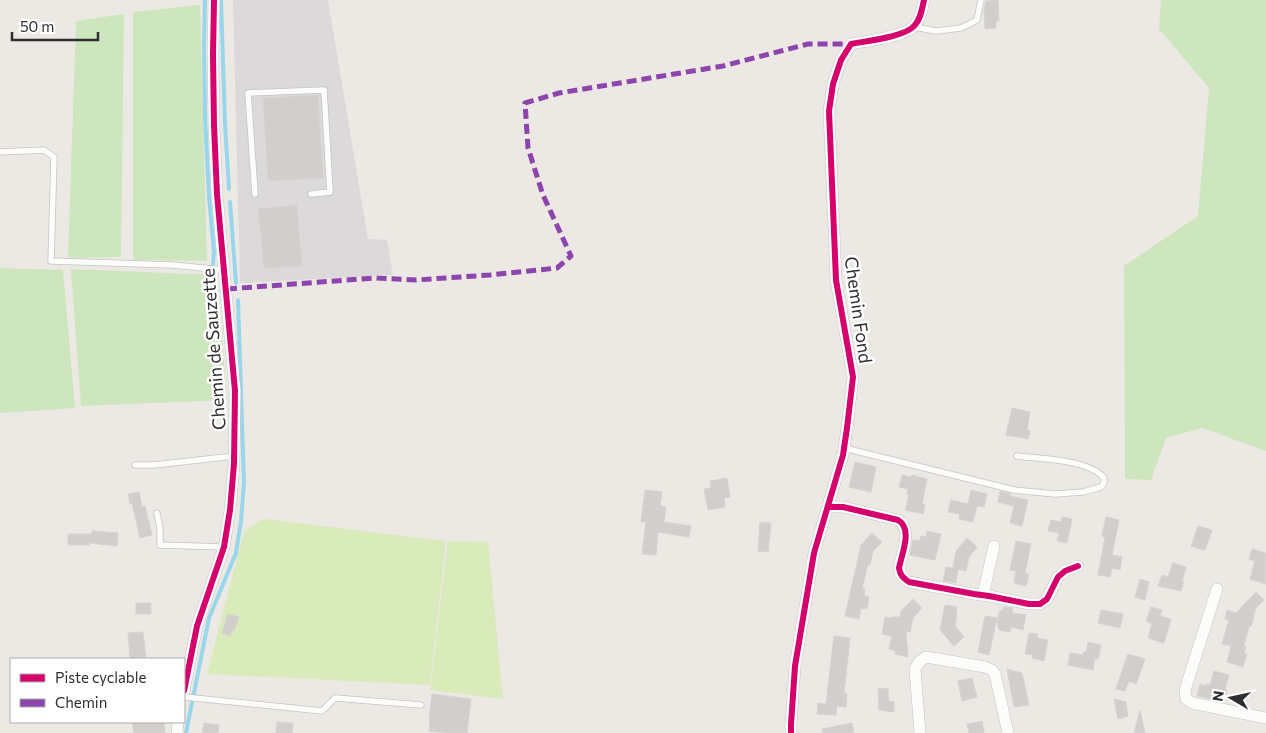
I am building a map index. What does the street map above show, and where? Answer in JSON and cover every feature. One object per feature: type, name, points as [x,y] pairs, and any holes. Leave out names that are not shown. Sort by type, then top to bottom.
[{"type":"street","name":"Chemin de Sauzette","points":[[185,686],[197,626],[224,547],[230,510],[234,456],[235,391],[214,125],[214,0]]},
{"type":"street","points":[[914,27],[922,14],[924,0]]},
{"type":"street","name":"Chemin Fond","points":[[792,733],[795,666],[814,553],[844,448],[852,376],[836,280],[829,111],[833,84],[842,60],[851,44],[898,35],[914,27]]},
{"type":"street","points":[[828,507],[843,507],[898,520],[903,523],[906,535],[899,568],[903,579],[909,582],[1029,604],[1040,604],[1047,599],[1058,577],[1065,571],[1078,566]]},
{"type":"street","points":[[983,595],[994,546]]},
{"type":"street","points":[[1217,589],[1185,690],[1186,698],[1192,703],[1266,718]]},
{"type":"street","points":[[920,733],[915,669],[919,662],[926,657],[985,667],[992,670],[995,674],[1008,733]]},
{"type":"lane","points":[[914,27],[936,31],[961,28],[977,20],[981,0]]},
{"type":"lane","points":[[255,194],[248,93],[324,90],[330,192],[312,194]]},
{"type":"lane","points":[[0,152],[44,150],[54,158],[51,261],[172,265],[224,270]]},
{"type":"lane","points":[[844,448],[1014,490],[1055,494],[1083,492],[1101,487],[1104,483],[1104,478],[1101,474],[1077,464],[1017,456]]},
{"type":"lane","points":[[135,465],[154,465],[234,456]]},
{"type":"lane","points":[[157,513],[160,544],[224,547]]},
{"type":"lane","points":[[185,697],[322,711],[335,698],[421,705]]},
{"type":"shaded area","points":[[233,0],[328,0],[368,239],[387,240],[393,275],[240,283]]},
{"type":"green space","points":[[1161,0],[1266,0],[1266,451],[1202,428],[1166,438],[1151,480],[1125,479],[1124,266],[1198,216],[1209,88],[1159,29]]},
{"type":"green space","points":[[200,5],[207,261],[133,260],[133,12]]},
{"type":"green space","points":[[124,14],[121,257],[68,258],[76,21]]},
{"type":"green space","points":[[0,268],[63,270],[75,408],[0,413]]},
{"type":"green space","points":[[71,269],[215,275],[218,289],[227,400],[81,406]]},
{"type":"green space","points":[[264,519],[446,541],[430,685],[207,674],[244,531]]},
{"type":"green space","points":[[448,541],[488,542],[503,699],[430,690]]},
{"type":"building","points":[[998,0],[999,21],[996,21],[996,28],[985,29],[984,9],[986,1]]},
{"type":"building","points":[[318,95],[323,178],[268,181],[263,98]]},
{"type":"building","points":[[297,205],[302,266],[264,268],[258,209]]},
{"type":"building","points":[[1012,408],[1030,412],[1027,430],[1030,431],[1028,439],[1006,435]]},
{"type":"building","points":[[855,462],[876,467],[871,492],[849,487]]},
{"type":"building","points":[[902,475],[911,477],[912,475],[927,479],[922,504],[925,505],[923,514],[905,510],[909,495],[907,494],[908,489],[899,487]]},
{"type":"building","points":[[727,478],[730,497],[724,498],[725,507],[708,510],[704,489],[711,488],[710,481]]},
{"type":"building","points":[[645,490],[662,492],[660,506],[666,507],[664,522],[691,526],[689,537],[658,532],[656,555],[642,554],[646,522],[641,522]]},
{"type":"building","points":[[971,490],[987,494],[984,507],[977,506],[973,522],[959,519],[960,514],[948,512],[951,500],[968,504]]},
{"type":"building","points":[[1000,491],[1011,494],[1010,496],[1028,500],[1022,526],[1010,523],[1014,506],[998,502]]},
{"type":"building","points":[[139,492],[142,507],[145,506],[152,535],[140,538],[128,494]]},
{"type":"building","points":[[1062,517],[1072,519],[1067,543],[1057,541],[1059,533],[1048,531],[1051,520],[1061,522]]},
{"type":"building","points":[[1106,517],[1119,520],[1112,555],[1122,557],[1120,570],[1112,568],[1110,577],[1098,575],[1105,537],[1102,536]]},
{"type":"building","points":[[760,522],[771,523],[768,552],[758,551]]},
{"type":"building","points":[[1198,526],[1212,530],[1205,550],[1191,546]]},
{"type":"building","points":[[92,531],[118,533],[117,546],[89,543],[89,545],[68,545],[68,534],[92,534]]},
{"type":"building","points":[[927,531],[941,534],[935,560],[910,555],[913,540],[920,541],[921,536],[926,537]]},
{"type":"building","points":[[872,533],[882,542],[873,551],[862,588],[865,589],[864,595],[869,597],[867,609],[861,608],[859,619],[845,616],[861,545]]},
{"type":"building","points":[[967,538],[977,547],[969,557],[966,571],[958,569],[956,583],[943,581],[946,567],[953,568],[956,551]]},
{"type":"building","points":[[1016,541],[1031,544],[1025,573],[1029,574],[1026,586],[1014,583],[1016,571],[1010,570]]},
{"type":"building","points":[[1252,549],[1266,553],[1266,584],[1250,579],[1255,561],[1249,559]]},
{"type":"building","points":[[1173,563],[1186,567],[1181,591],[1158,586],[1162,575],[1168,577]]},
{"type":"building","points":[[1140,579],[1149,582],[1145,600],[1135,597]]},
{"type":"building","points":[[1256,592],[1264,600],[1256,608],[1251,626],[1249,626],[1244,646],[1246,647],[1244,653],[1247,654],[1243,667],[1227,662],[1231,646],[1222,644],[1229,620],[1225,619],[1227,610],[1236,613]]},
{"type":"building","points":[[913,599],[922,608],[913,618],[910,632],[906,631],[908,657],[895,654],[896,651],[889,649],[892,636],[882,634],[885,617],[900,617],[901,611]]},
{"type":"building","points":[[136,603],[151,603],[151,614],[136,614]]},
{"type":"building","points":[[945,605],[957,607],[955,626],[964,637],[954,646],[940,630]]},
{"type":"building","points":[[1004,607],[1013,608],[1012,613],[1026,615],[1023,630],[1011,627],[1010,632],[999,630],[997,622],[1000,610],[1003,611]]},
{"type":"building","points":[[1151,607],[1162,610],[1160,616],[1171,619],[1164,643],[1148,638],[1152,624],[1146,621]]},
{"type":"building","points":[[1101,610],[1123,614],[1120,628],[1098,623]]},
{"type":"building","points":[[228,614],[239,617],[230,636],[222,633]]},
{"type":"building","points":[[985,616],[997,618],[989,655],[978,652]]},
{"type":"building","points":[[143,632],[146,657],[130,658],[128,633]]},
{"type":"building","points":[[1029,633],[1038,634],[1037,638],[1048,640],[1044,661],[1032,658],[1033,655],[1025,654]]},
{"type":"building","points":[[834,636],[850,638],[844,694],[847,694],[846,707],[837,706],[836,715],[817,714],[818,703],[826,704]]},
{"type":"building","points":[[1088,642],[1101,645],[1098,659],[1095,658],[1093,670],[1068,665],[1070,653],[1083,655],[1086,652]]},
{"type":"building","points":[[1128,654],[1145,659],[1136,684],[1129,681],[1125,691],[1116,689]]},
{"type":"building","points":[[1007,669],[1022,673],[1029,705],[1014,707]]},
{"type":"building","points":[[1214,671],[1229,675],[1224,702],[1197,696],[1200,684],[1210,685]]},
{"type":"building","points":[[972,678],[977,697],[962,701],[958,681]]},
{"type":"building","points":[[888,688],[889,702],[894,701],[894,712],[879,710],[878,689]]},
{"type":"building","points":[[432,694],[471,699],[467,733],[429,731]]},
{"type":"building","points":[[1114,699],[1126,702],[1128,716],[1118,719]]},
{"type":"building","points":[[1140,710],[1145,733],[1134,733]]},
{"type":"building","points":[[982,721],[984,733],[969,733],[967,724]]},
{"type":"building","points":[[277,722],[293,723],[292,733],[276,733]]},
{"type":"building","points":[[132,723],[164,723],[165,733],[134,733]]},
{"type":"building","points":[[204,723],[219,725],[218,733],[202,733]]},
{"type":"building","points":[[852,723],[854,733],[823,733],[822,729]]},
{"type":"waterway","points":[[205,0],[205,116],[214,252],[213,264]]},
{"type":"waterway","points":[[221,0],[229,189]]},
{"type":"waterway","points":[[230,202],[236,283]]},
{"type":"waterway","points":[[186,733],[209,618],[236,553],[241,521],[244,483],[238,300]]},
{"type":"marked path","points":[[227,289],[374,278],[416,280],[557,268],[571,256],[543,195],[528,148],[525,103],[559,93],[723,66],[808,44],[851,44]]},
{"type":"cycle path","points":[[185,686],[197,626],[224,547],[230,510],[234,464],[235,391],[217,194],[214,125],[214,0]]},
{"type":"cycle path","points":[[791,733],[795,666],[814,553],[843,455],[853,377],[836,280],[829,111],[833,84],[841,60],[851,44],[903,33],[910,29],[919,19],[924,0]]},
{"type":"cycle path","points":[[828,507],[843,507],[898,520],[905,529],[906,535],[899,568],[902,576],[909,582],[1029,604],[1040,604],[1047,599],[1058,577],[1065,571],[1078,566]]}]
